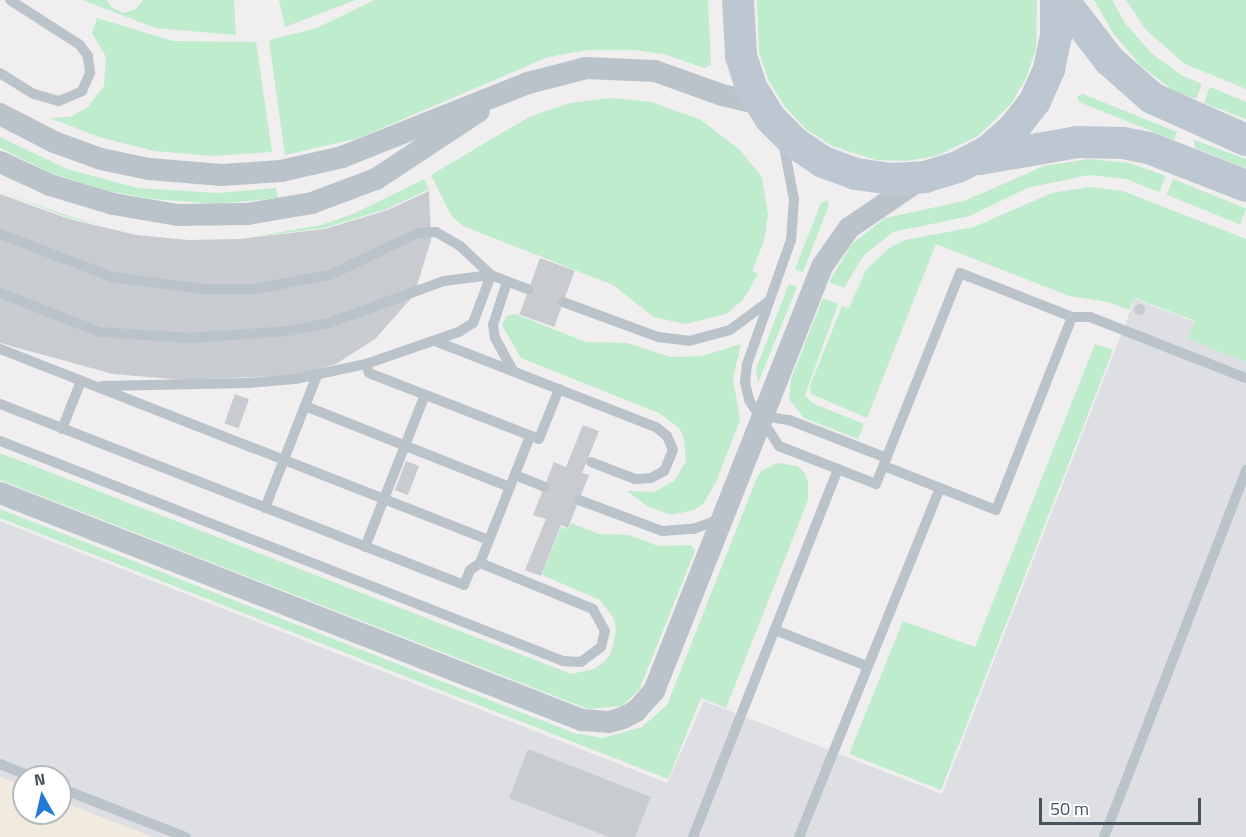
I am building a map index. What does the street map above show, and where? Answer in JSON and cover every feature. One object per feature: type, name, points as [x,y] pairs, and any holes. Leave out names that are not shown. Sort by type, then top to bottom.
[{"type":"street","points":[[738,0],[741,56],[761,104],[782,132],[808,153],[839,169],[873,178],[924,177]]},
{"type":"street","points":[[974,160],[1008,134],[1035,101],[1053,52],[1056,0]]},
{"type":"street","points":[[1063,0],[1109,60],[1145,92],[1173,110],[1246,140]]},
{"type":"street","points":[[0,114],[76,151],[158,170],[222,175],[308,166],[366,150],[498,96],[567,71],[632,67],[677,76],[722,95],[761,104]]},
{"type":"street","points":[[0,162],[81,195],[146,211],[211,216],[279,210],[312,203],[376,179],[456,129],[498,96]]},
{"type":"street","points":[[0,493],[594,722],[609,722],[636,711],[654,691],[814,287],[834,246],[873,208],[924,177],[974,160],[1077,142],[1123,143],[1149,148],[1246,186]]},
{"type":"lane","points":[[0,73],[34,94],[59,101],[82,91],[90,74],[88,56],[80,45],[10,0]]},
{"type":"lane","points":[[782,132],[794,214],[791,240],[746,372],[749,400],[763,416],[778,446],[876,484],[960,273],[1072,317],[1090,317],[1246,378]]},
{"type":"lane","points":[[0,234],[112,277],[203,289],[255,289],[330,275],[418,234],[436,232],[460,246],[491,275],[528,289]]},
{"type":"lane","points":[[0,293],[100,332],[190,338],[288,331],[329,323],[444,281],[491,275]]},
{"type":"lane","points":[[96,386],[247,383],[317,375],[366,364],[435,341],[473,323],[491,275]]},
{"type":"lane","points":[[507,282],[493,324],[495,338],[513,371]]},
{"type":"lane","points":[[563,302],[658,337],[689,341],[730,330],[771,299]]},
{"type":"lane","points":[[763,416],[789,420],[940,488],[996,510],[1072,317]]},
{"type":"lane","points":[[435,341],[656,427],[668,436],[673,450],[664,471],[651,478],[635,479],[591,462]]},
{"type":"lane","points":[[0,349],[489,540]]},
{"type":"lane","points":[[366,364],[369,373],[539,439],[559,389]]},
{"type":"lane","points":[[265,508],[317,375]]},
{"type":"lane","points":[[63,429],[81,381]]},
{"type":"lane","points":[[365,547],[425,394]]},
{"type":"lane","points":[[0,404],[464,585],[470,570],[480,563],[530,436]]},
{"type":"lane","points":[[305,406],[510,487]]},
{"type":"lane","points":[[0,441],[563,661],[581,662],[601,647],[605,631],[593,609],[480,563]]},
{"type":"lane","points":[[693,837],[838,469]]},
{"type":"lane","points":[[1104,837],[1246,470]]},
{"type":"lane","points":[[515,475],[545,487]]},
{"type":"lane","points":[[799,837],[940,488]]},
{"type":"lane","points":[[579,500],[662,531],[693,529],[723,518]]},
{"type":"lane","points":[[775,630],[867,666]]},
{"type":"lane","points":[[72,793],[186,837]]},
{"type":"shaded area","points":[[1135,299],[1246,342],[1246,837],[0,837],[0,521],[667,783],[704,701],[942,794]]},
{"type":"green space","points":[[83,0],[107,0],[112,8],[124,13],[136,9],[143,0],[234,0],[236,35],[155,28]]},
{"type":"green space","points":[[279,0],[356,0],[285,27]]},
{"type":"green space","points":[[374,0],[708,0],[711,65],[704,68],[664,54],[634,50],[589,50],[548,57],[359,138],[285,155],[269,40],[317,28]]},
{"type":"green space","points":[[757,0],[1037,0],[1036,49],[1026,78],[1011,104],[978,136],[936,156],[906,161],[876,160],[832,146],[806,129],[785,107],[769,81],[759,52]]},
{"type":"green space","points":[[1094,0],[1112,0],[1125,23],[1151,53],[1181,75],[1202,84],[1196,99],[1174,91],[1141,66],[1113,33]]},
{"type":"green space","points":[[1126,0],[1246,0],[1246,89],[1185,64],[1146,30]]},
{"type":"green space","points":[[97,18],[173,41],[256,42],[272,152],[213,156],[155,151],[99,137],[50,118],[70,117],[87,108],[104,86],[106,57],[92,33]]},
{"type":"green space","points":[[1210,87],[1246,102],[1246,119],[1204,103]]},
{"type":"green space","points":[[1083,94],[1177,132],[1174,140],[1079,102],[1077,96]]},
{"type":"green space","points":[[611,98],[651,102],[701,120],[740,150],[762,177],[768,215],[764,241],[752,271],[758,274],[743,300],[726,314],[685,324],[654,317],[613,285],[463,226],[451,215],[431,175],[529,117],[570,103]]},
{"type":"green space","points":[[0,137],[67,169],[138,188],[218,193],[276,188],[278,198],[218,204],[153,199],[108,191],[51,173],[0,148]]},
{"type":"green space","points":[[1194,140],[1246,159],[1246,168],[1195,148]]},
{"type":"green space","points":[[1089,159],[1130,163],[1166,176],[1159,192],[1126,179],[1089,175],[1027,188],[970,216],[893,232],[864,255],[844,288],[829,282],[852,244],[885,218],[964,201],[1044,166]]},
{"type":"green space","points":[[424,179],[429,189],[387,209],[324,228],[252,237],[321,225],[353,214]]},
{"type":"green space","points":[[1173,179],[1246,208],[1240,224],[1167,195]]},
{"type":"green space","points":[[1089,187],[1123,191],[1246,239],[1246,362],[1188,339],[1195,321],[1135,298],[1129,310],[1108,302],[1069,296],[936,244],[867,418],[811,394],[810,386],[842,306],[849,308],[866,270],[889,248],[905,240],[974,227],[1052,193]]},
{"type":"green space","points":[[0,191],[71,217],[102,225],[69,218]]},
{"type":"green space","points":[[827,200],[829,205],[803,272],[795,269],[821,203]]},
{"type":"green space","points":[[789,284],[797,287],[758,383],[756,369]]},
{"type":"green space","points":[[823,298],[838,304],[805,395],[812,403],[864,424],[858,439],[804,418],[789,399],[791,379]]},
{"type":"green space","points":[[515,314],[586,342],[627,343],[671,357],[702,356],[741,344],[733,379],[740,420],[716,482],[703,504],[694,510],[671,515],[647,506],[627,491],[654,492],[674,481],[686,461],[684,438],[679,428],[661,414],[521,358],[502,325],[506,316]]},
{"type":"green space","points":[[1095,344],[1113,350],[941,790],[849,754],[903,621],[975,647]]},
{"type":"green space","points":[[0,453],[571,674],[594,669],[604,662],[611,653],[616,630],[614,619],[600,600],[542,575],[561,527],[568,529],[571,523],[599,534],[629,535],[658,546],[691,545],[695,551],[639,690],[622,706],[588,709],[0,480]]},
{"type":"green space","points":[[778,463],[797,466],[804,472],[808,481],[808,500],[726,708],[701,698],[668,779],[0,518],[0,509],[574,733],[603,738],[642,727],[667,705],[756,480],[761,471]]},
{"type":"sand","points":[[0,777],[12,782],[12,825],[72,825],[72,806],[153,837],[0,837]]},
{"type":"building","points":[[429,191],[431,240],[414,295],[375,339],[336,364],[297,375],[184,380],[113,374],[0,343],[0,194],[69,219],[136,235],[189,240],[240,239],[325,229],[388,210]]},
{"type":"building","points":[[540,258],[575,271],[554,327],[519,314]]},
{"type":"building","points":[[1139,304],[1143,305],[1143,313],[1139,314],[1135,313],[1134,309],[1135,305]]},
{"type":"building","points":[[235,394],[249,399],[238,428],[224,423]]},
{"type":"building","points":[[583,425],[599,431],[582,473],[589,475],[568,528],[561,525],[541,576],[525,570],[546,519],[533,515],[554,462],[566,467]]},
{"type":"building","points":[[406,461],[419,466],[408,495],[395,490]]},
{"type":"building","points":[[528,749],[651,797],[635,837],[609,837],[509,798]]}]
